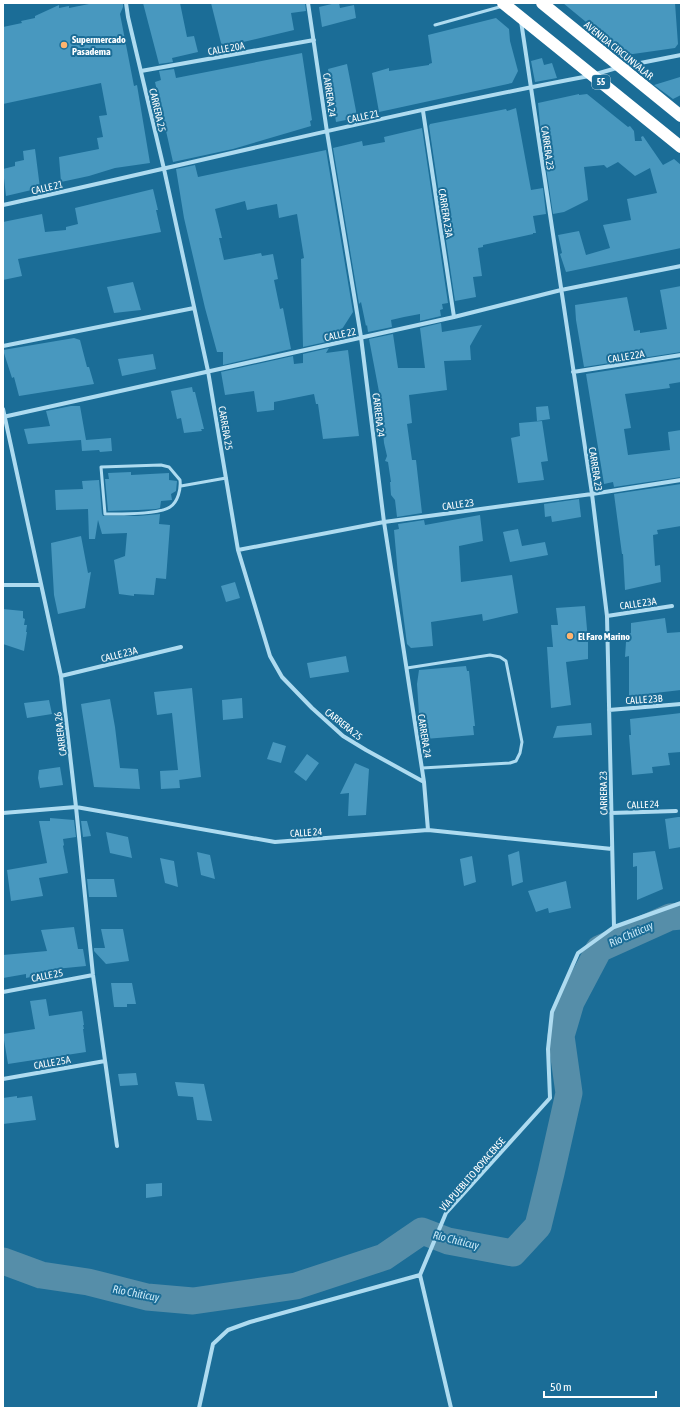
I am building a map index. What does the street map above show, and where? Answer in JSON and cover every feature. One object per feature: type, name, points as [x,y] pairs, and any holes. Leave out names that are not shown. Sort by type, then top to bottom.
[{"type":"highway","name":"AVENIDA CIRCUNVALAR","points":[[542,3],[681,116]]},
{"type":"highway","name":"55","points":[[505,4],[681,147]]},
{"type":"street","name":"CARRERA 25","points":[[126,3],[208,371],[238,550],[270,656],[282,677],[312,708],[343,736],[424,782]]},
{"type":"street","name":"CARRERA 24","points":[[308,3],[327,132],[361,337],[384,522],[424,782],[428,830]]},
{"type":"street","name":"CARRERA 23","points":[[521,17],[592,494],[607,616],[614,927]]},
{"type":"street","name":"CALLE 20A","points":[[141,71],[314,40]]},
{"type":"street","name":"CALLE 21","points":[[3,205],[327,132],[592,75],[620,66],[681,55]]},
{"type":"street","name":"CARRERA 23A","points":[[423,111],[454,317]]},
{"type":"street","name":"CALLE 22","points":[[4,417],[454,317],[561,290],[681,266]]},
{"type":"street","points":[[3,346],[194,308]]},
{"type":"street","name":"CALLE 22A","points":[[573,372],[681,355]]},
{"type":"street","name":"CARRERA 26","points":[[3,409],[61,676],[93,975],[117,1146]]},
{"type":"street","name":"CALLE 23","points":[[238,550],[384,522],[592,494],[681,480]]},
{"type":"street","points":[[3,585],[41,585]]},
{"type":"street","name":"CALLE 23A","points":[[607,616],[672,606]]},
{"type":"street","name":"CALLE 23A","points":[[61,676],[181,647]]},
{"type":"street","name":"CALLE 23B","points":[[609,710],[681,704]]},
{"type":"street","name":"CALLE 24","points":[[3,813],[76,807],[275,842],[428,830],[612,849]]},
{"type":"street","name":"CALLE 24","points":[[611,813],[676,811]]},
{"type":"street","name":"VÍA PUEBLITO BOYACENSE","points":[[420,1275],[446,1213],[550,1098],[548,1049],[552,1012],[578,953],[614,927],[681,904]]},
{"type":"street","name":"CALLE 25","points":[[3,992],[93,975]]},
{"type":"street","name":"CALLE 25A","points":[[3,1079],[105,1061]]},
{"type":"street","points":[[199,1408],[213,1344],[228,1330],[250,1322],[420,1275],[451,1408]]},
{"type":"lane","points":[[435,25],[505,4]]},
{"type":"lane","points":[[166,466],[179,477],[181,486],[176,500],[170,508],[152,512],[105,514],[101,467],[166,466]]},
{"type":"lane","points":[[181,486],[226,478]]},
{"type":"lane","points":[[407,668],[490,655],[500,657],[506,661],[522,742],[516,761],[510,763],[422,768]]},
{"type":"building","points":[[94,3],[123,3],[120,14],[134,86],[137,85],[150,163],[115,168],[89,176],[61,182],[59,157],[99,149],[97,138],[103,137],[99,116],[107,115],[101,83],[3,104],[3,27],[22,23],[21,21],[35,18],[35,16],[59,5],[59,8],[69,6],[69,8]]},
{"type":"building","points":[[143,3],[180,3],[187,37],[194,36],[198,52],[172,58],[173,62],[159,64]]},
{"type":"building","points":[[211,3],[305,3],[306,11],[291,13],[294,30],[222,47]]},
{"type":"building","points":[[339,3],[340,8],[354,5],[356,18],[322,27],[319,7]]},
{"type":"building","points":[[563,3],[675,3],[678,44],[675,48],[626,55]]},
{"type":"building","points":[[496,18],[509,29],[510,41],[518,71],[512,83],[379,112],[372,73],[389,68],[389,71],[429,65],[432,63],[428,35]]},
{"type":"building","points":[[302,53],[312,120],[310,121],[311,126],[233,149],[173,162],[155,82],[161,80],[159,71],[174,69],[176,78]]},
{"type":"building","points":[[542,58],[544,65],[552,63],[557,78],[535,82],[531,61]]},
{"type":"building","points":[[347,64],[357,116],[350,117],[351,119],[336,122],[328,69]]},
{"type":"building","points":[[680,77],[681,95],[673,99],[654,85]]},
{"type":"building","points":[[579,94],[587,94],[628,127],[630,126],[634,131],[635,141],[642,141],[641,137],[643,136],[663,165],[674,159],[681,165],[681,248],[566,272],[560,254],[562,253],[558,235],[579,231],[586,255],[610,248],[603,225],[631,220],[627,199],[657,193],[650,168],[635,176],[618,162],[607,168],[604,165],[584,167],[588,200],[564,212],[553,214],[538,103]]},
{"type":"building","points":[[516,108],[531,190],[543,188],[546,214],[533,216],[536,233],[483,245],[483,247],[478,248],[482,276],[473,277],[476,297],[455,301],[429,126],[430,124],[506,109],[507,111]]},
{"type":"building","points":[[422,128],[448,303],[442,304],[443,309],[440,310],[441,316],[420,321],[420,314],[404,317],[391,320],[392,327],[368,332],[361,302],[359,304],[333,148],[362,141],[363,146],[385,142],[384,137]]},
{"type":"building","points":[[35,149],[40,188],[6,196],[3,169],[15,166],[15,162],[24,160],[23,151]]},
{"type":"building","points":[[326,150],[353,312],[335,340],[303,347],[301,259],[304,258],[297,214],[279,218],[277,204],[247,210],[245,201],[215,209],[222,238],[219,238],[224,260],[261,253],[262,256],[273,254],[278,279],[274,280],[280,309],[283,308],[291,349],[223,365],[223,352],[217,352],[205,308],[184,218],[176,169],[195,165],[198,177]]},
{"type":"building","points":[[153,189],[161,232],[18,259],[22,276],[3,280],[3,222],[42,214],[45,232],[66,230],[66,227],[78,224],[75,208]]},
{"type":"building","points":[[133,282],[141,310],[114,313],[107,287]]},
{"type":"building","points":[[681,286],[681,352],[584,367],[575,305],[627,297],[634,331],[640,330],[640,333],[667,329],[660,290]]},
{"type":"building","points":[[441,323],[442,332],[482,325],[470,346],[471,360],[444,361],[447,390],[409,395],[412,423],[407,424],[412,460],[416,460],[422,513],[397,517],[395,500],[391,495],[388,462],[385,461],[387,456],[384,443],[380,397],[369,339],[393,334],[398,368],[425,368],[420,328]]},
{"type":"building","points":[[74,338],[80,340],[87,367],[89,367],[94,384],[19,396],[14,377],[12,378],[3,350]]},
{"type":"building","points":[[329,348],[326,353],[348,350],[359,436],[323,439],[318,404],[316,404],[314,394],[274,402],[274,410],[257,412],[254,391],[225,395],[221,372],[293,356],[294,364],[303,363],[303,354]]},
{"type":"building","points":[[153,354],[156,369],[122,376],[118,359]]},
{"type":"building","points":[[681,359],[681,382],[669,384],[670,388],[625,394],[631,428],[624,429],[628,455],[670,450],[668,432],[681,430],[681,477],[614,487],[613,482],[604,484],[586,374]]},
{"type":"building","points":[[192,387],[193,392],[195,392],[204,429],[201,429],[202,431],[184,433],[181,418],[177,419],[171,391]]},
{"type":"building","points":[[71,406],[80,406],[86,440],[111,438],[112,451],[82,451],[81,440],[28,444],[24,429],[50,426],[46,411]]},
{"type":"building","points":[[548,406],[550,419],[537,421],[536,407]]},
{"type":"building","points":[[542,421],[548,461],[541,462],[544,480],[518,483],[511,438],[520,436],[519,423]]},
{"type":"building","points":[[131,472],[131,475],[169,473],[169,480],[177,481],[176,491],[171,494],[172,500],[161,501],[160,508],[156,509],[108,511],[105,479],[109,479],[108,473]]},
{"type":"building","points":[[99,480],[103,516],[138,516],[160,514],[159,524],[170,525],[166,579],[156,578],[154,595],[134,594],[134,596],[119,594],[114,560],[125,556],[127,533],[102,534],[98,520],[95,539],[89,539],[88,509],[56,510],[55,490],[83,489],[82,481]]},
{"type":"building","points":[[681,484],[681,526],[657,530],[658,534],[653,535],[655,566],[660,565],[661,582],[625,590],[623,554],[614,494]]},
{"type":"building","points":[[579,499],[581,517],[552,522],[551,516],[545,517],[544,504]]},
{"type":"building","points":[[480,515],[483,541],[459,546],[461,582],[512,575],[518,613],[483,621],[482,614],[431,622],[433,646],[411,648],[407,644],[394,530],[399,529],[398,524],[424,520],[425,525]]},
{"type":"building","points":[[518,529],[522,546],[545,542],[548,555],[510,562],[503,532]]},
{"type":"building","points":[[81,536],[88,573],[91,572],[85,608],[58,614],[54,595],[51,543]]},
{"type":"building","points":[[235,582],[240,598],[226,602],[221,586]]},
{"type":"building","name":"El Faro Marino","points":[[585,606],[588,659],[566,662],[571,705],[551,708],[547,647],[553,647],[551,625],[558,625],[556,608]]},
{"type":"building","points":[[3,609],[23,611],[23,618],[25,619],[24,625],[27,625],[24,651],[3,644]]},
{"type":"building","points":[[665,618],[667,633],[681,632],[681,690],[629,696],[629,656],[625,657],[626,642],[629,642],[629,634],[631,633],[631,623]]},
{"type":"building","points":[[346,656],[349,672],[310,678],[307,663]]},
{"type":"building","points":[[466,666],[467,671],[469,671],[475,726],[473,726],[474,735],[425,739],[419,714],[417,684],[419,670]]},
{"type":"building","points":[[192,688],[201,777],[179,780],[180,788],[161,789],[160,771],[178,770],[172,713],[157,715],[154,692]]},
{"type":"building","points":[[242,698],[243,718],[223,720],[222,700]]},
{"type":"building","points":[[110,699],[120,768],[138,769],[140,789],[94,787],[81,704]]},
{"type":"building","points":[[49,700],[52,714],[27,718],[24,703]]},
{"type":"building","points":[[681,713],[681,752],[668,753],[670,765],[652,767],[653,773],[632,775],[629,735],[631,735],[630,719]]},
{"type":"building","points":[[591,723],[592,735],[553,738],[557,726]]},
{"type":"building","points":[[273,742],[286,746],[281,763],[267,759]]},
{"type":"building","points":[[307,754],[319,763],[306,781],[294,772]]},
{"type":"building","points":[[355,763],[369,769],[366,815],[348,816],[349,793],[340,794]]},
{"type":"building","points":[[60,767],[63,785],[40,788],[38,778],[39,770]]},
{"type":"building","points":[[681,817],[681,847],[669,849],[665,819]]},
{"type":"building","points":[[50,818],[74,820],[76,837],[63,839],[68,873],[39,878],[43,896],[11,901],[7,870],[47,863],[39,821],[50,821]]},
{"type":"building","points":[[81,821],[87,821],[91,836],[83,837]]},
{"type":"building","points":[[106,832],[128,837],[132,858],[110,853]]},
{"type":"building","points":[[519,851],[523,882],[512,886],[508,855]]},
{"type":"building","points":[[655,851],[663,889],[637,900],[637,866],[633,867],[633,853]]},
{"type":"building","points":[[197,852],[210,855],[215,879],[201,875]]},
{"type":"building","points":[[472,856],[476,882],[464,886],[460,859]]},
{"type":"building","points":[[160,858],[174,861],[178,887],[165,883]]},
{"type":"building","points":[[87,879],[114,879],[117,897],[89,897]]},
{"type":"building","points":[[566,881],[571,908],[549,913],[548,908],[536,912],[528,891]]},
{"type":"building","points":[[74,927],[78,949],[83,949],[86,966],[55,969],[55,971],[49,973],[26,978],[26,974],[3,978],[3,955],[47,951],[41,930]]},
{"type":"building","points":[[101,929],[123,929],[129,961],[106,964],[94,951],[94,948],[105,948]]},
{"type":"building","points":[[111,983],[132,983],[136,1004],[127,1004],[127,1007],[114,1007]]},
{"type":"building","points":[[46,999],[49,1016],[82,1011],[86,1052],[8,1064],[3,1034],[35,1029],[30,1001]]},
{"type":"building","points":[[136,1073],[138,1085],[120,1086],[118,1074]]},
{"type":"building","points":[[175,1082],[204,1084],[212,1121],[197,1120],[193,1097],[178,1096]]},
{"type":"building","points":[[17,1096],[17,1098],[32,1096],[36,1120],[3,1124],[3,1098]]},
{"type":"building","points":[[162,1183],[162,1196],[146,1198],[146,1184]]},
{"type":"waterway","name":"Río Chiticuy","points":[[3,1261],[41,1275],[88,1282],[147,1297],[193,1301],[296,1286],[384,1257],[422,1231],[448,1241],[513,1253],[538,1226],[551,1173],[569,1093],[561,1036],[571,1002],[599,949],[670,917],[681,916]]},
{"type":"place","name":"Supermercado Pasadema","points":[[64,45]]},
{"type":"place","name":"El Faro Marino","points":[[570,636]]}]
